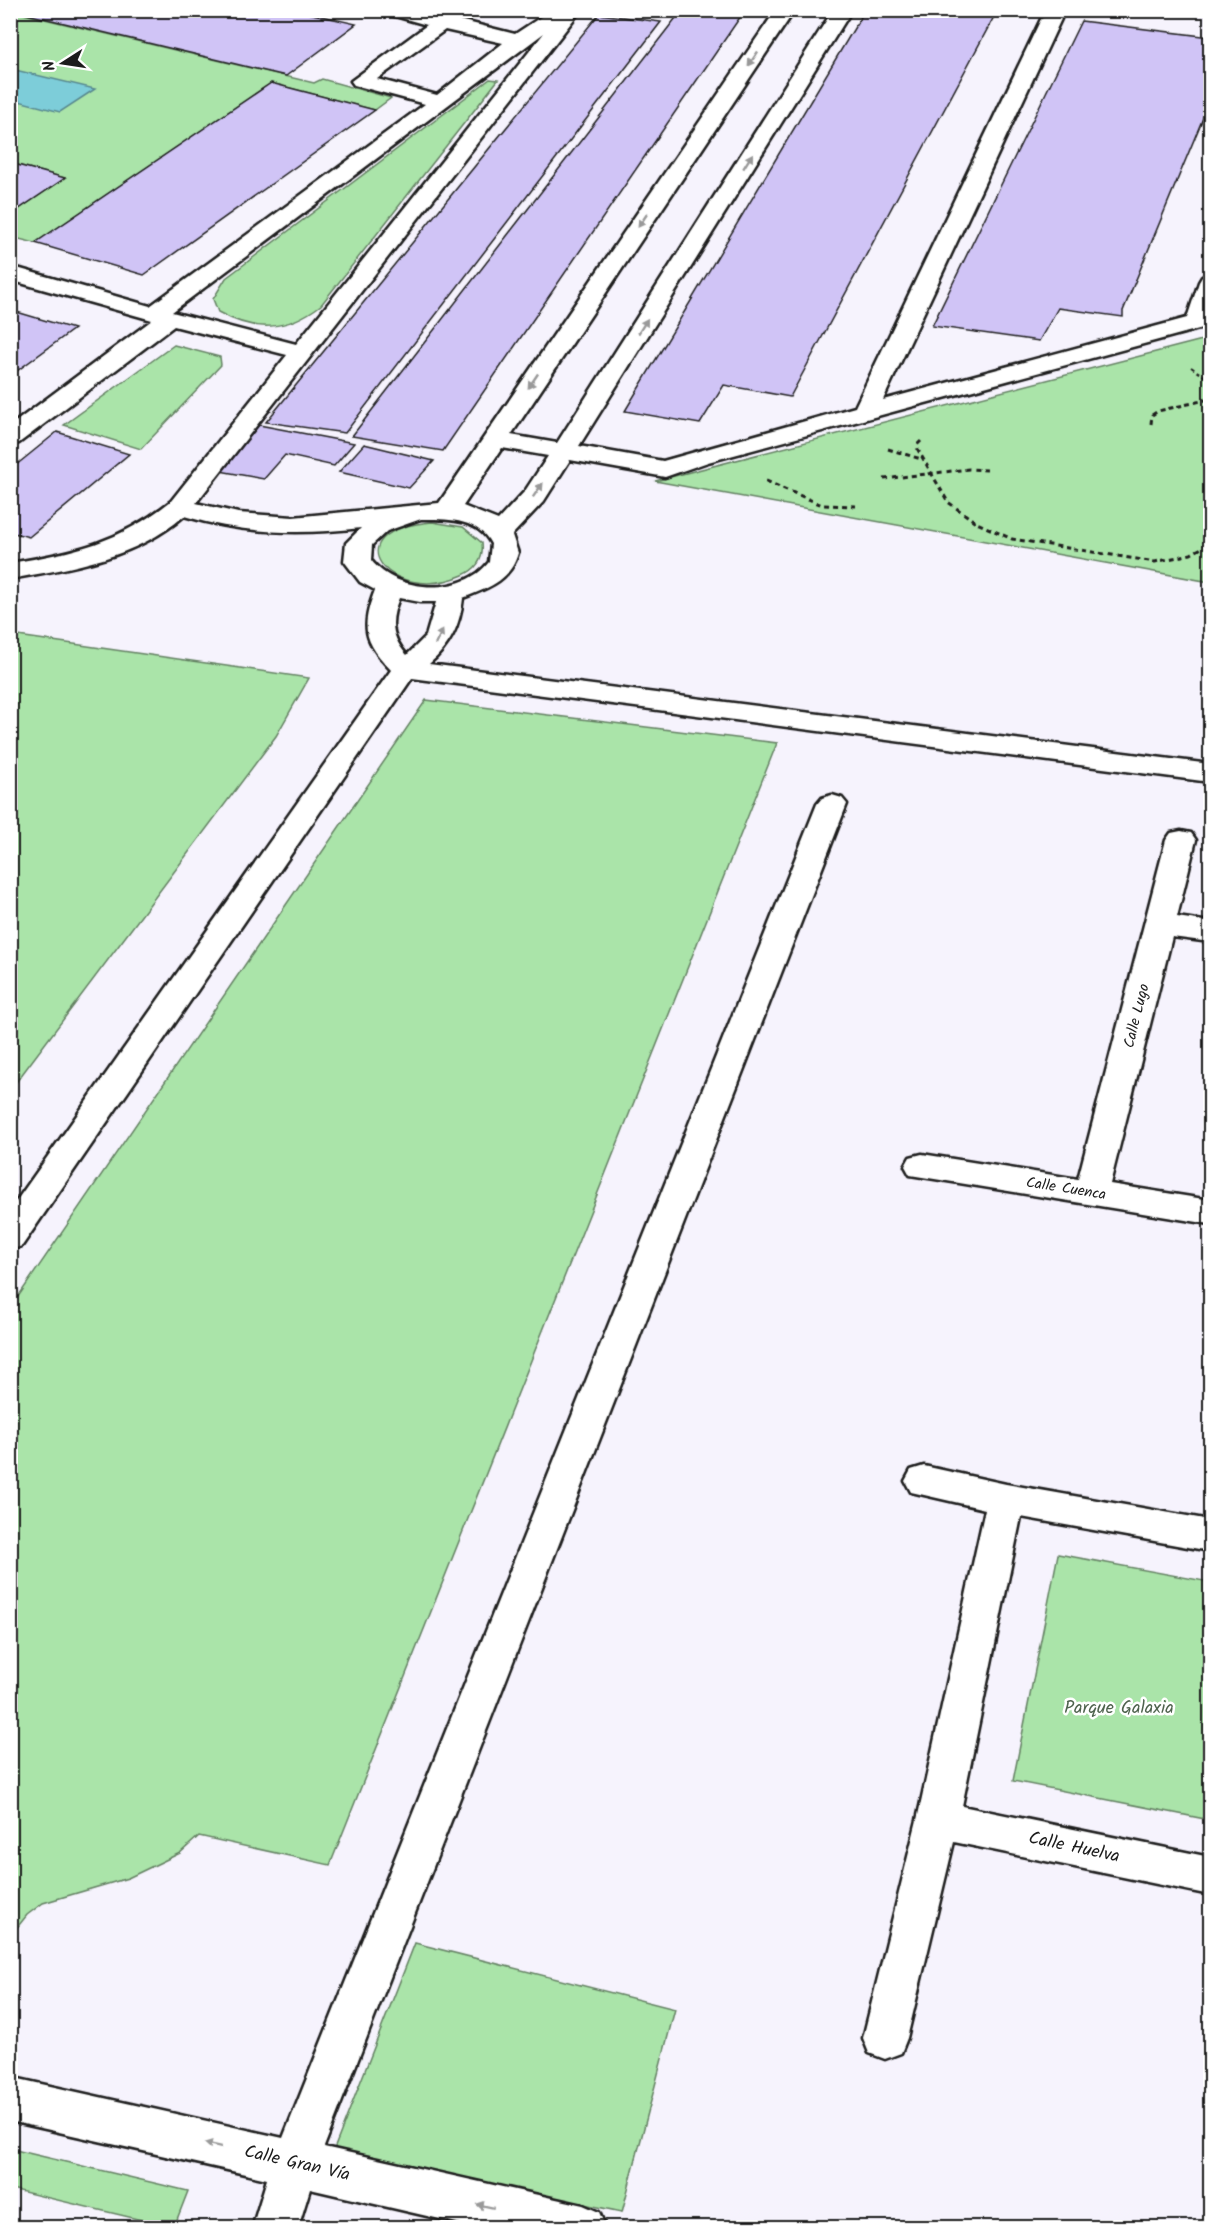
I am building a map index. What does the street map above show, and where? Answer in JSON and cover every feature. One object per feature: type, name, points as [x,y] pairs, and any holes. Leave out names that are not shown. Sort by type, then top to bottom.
[{"type":"street","points":[[395,10],[518,41]]},
{"type":"street","points":[[10,438],[162,316],[518,41],[564,10]]},
{"type":"street","points":[[10,571],[54,564],[107,550],[151,529],[180,506],[572,10]]},
{"type":"street","points":[[447,511],[786,10]]},
{"type":"street","points":[[499,533],[535,496],[843,10]]},
{"type":"street","points":[[864,412],[1051,19]]},
{"type":"street","points":[[441,102],[361,81],[442,23]]},
{"type":"street","points":[[10,273],[301,352]]},
{"type":"street","points":[[494,439],[665,469],[699,457],[1204,321],[1210,282]]},
{"type":"street","points":[[180,506],[240,521],[285,526],[319,526],[406,514],[447,511],[487,522],[499,533],[506,547],[504,562],[474,586],[450,593],[429,595],[389,588],[368,577],[362,569],[357,562],[358,545],[370,530],[391,518],[406,514]]},
{"type":"street","points":[[389,588],[377,618],[382,645],[405,669],[1210,773]]},
{"type":"street","points":[[10,1237],[405,669],[434,648],[448,619],[450,593]]},
{"type":"street","points":[[275,2228],[295,2164],[832,804]]},
{"type":"street","name":"Calle Lugo","points":[[1091,1193],[1181,840]]},
{"type":"street","points":[[1160,925],[1210,932]]},
{"type":"street","name":"Calle Cuenca","points":[[922,1166],[1210,1212]]},
{"type":"street","points":[[924,1481],[1006,1499],[1210,1535]]},
{"type":"street","points":[[885,2038],[938,1820],[1006,1499]]},
{"type":"street","name":"Calle Huelva","points":[[938,1820],[1210,1876]]},
{"type":"street","name":"Calle Gran Vía","points":[[10,2099],[583,2228]]},
{"type":"path","points":[[1187,363],[1210,380]]},
{"type":"path","points":[[1151,424],[1152,415],[1157,410],[1198,404],[1210,399]]},
{"type":"path","points":[[884,479],[969,469],[987,470]]},
{"type":"path","points":[[931,474],[954,508],[1002,535],[1029,543],[1155,562],[1191,554],[1205,546],[1210,538]]},
{"type":"green space","points":[[11,11],[314,83],[322,79],[391,98],[375,110],[271,83],[35,243],[11,237],[10,215],[65,178],[11,163]]},
{"type":"green space","points":[[490,79],[498,80],[321,305],[296,320],[271,326],[245,323],[218,312],[213,299],[226,278]]},
{"type":"green space","points":[[1210,338],[1210,582],[655,481]]},
{"type":"green space","points":[[174,345],[220,357],[221,365],[141,449],[64,425]]},
{"type":"green space","points":[[432,522],[463,527],[482,543],[481,559],[472,570],[463,575],[436,582],[413,581],[394,575],[382,564],[377,551],[383,539],[401,528]]},
{"type":"green space","points":[[11,635],[309,678],[276,736],[11,1089]]},
{"type":"green space","points":[[426,700],[777,743],[330,1865],[199,1836],[180,1853],[128,1878],[43,1903],[27,1915],[11,1935],[11,1307]]},
{"type":"green space","name":"Parque Galaxia","points":[[1058,1554],[1210,1582],[1210,1820],[1013,1781]]},
{"type":"green space","points":[[415,1943],[675,2009],[622,2212],[333,2152]]},
{"type":"green space","points":[[11,2149],[188,2191],[174,2227],[171,2227],[11,2189]]},
{"type":"water","points":[[10,69],[95,89],[60,112],[11,99]]},
{"type":"building","points":[[10,10],[295,10],[356,24],[286,76]]},
{"type":"building","points":[[682,10],[745,10],[443,451],[352,436]]},
{"type":"building","points":[[865,10],[997,11],[790,397],[724,385],[700,424],[625,411]]},
{"type":"building","points":[[599,14],[661,22],[345,433],[266,422]]},
{"type":"building","points":[[1081,21],[1210,37],[1210,101],[1123,311],[1123,317],[1058,308],[1039,341],[932,326]]},
{"type":"building","points":[[271,83],[375,110],[144,275],[35,243]]},
{"type":"building","points":[[10,163],[65,178],[10,215]]},
{"type":"building","points":[[10,310],[74,329],[10,376]]},
{"type":"building","points":[[259,425],[354,443],[334,466],[285,455],[264,479],[220,471]]},
{"type":"building","points":[[57,432],[129,454],[29,537],[10,532],[10,470]]},
{"type":"building","points":[[364,444],[434,461],[409,488],[339,472]]}]
